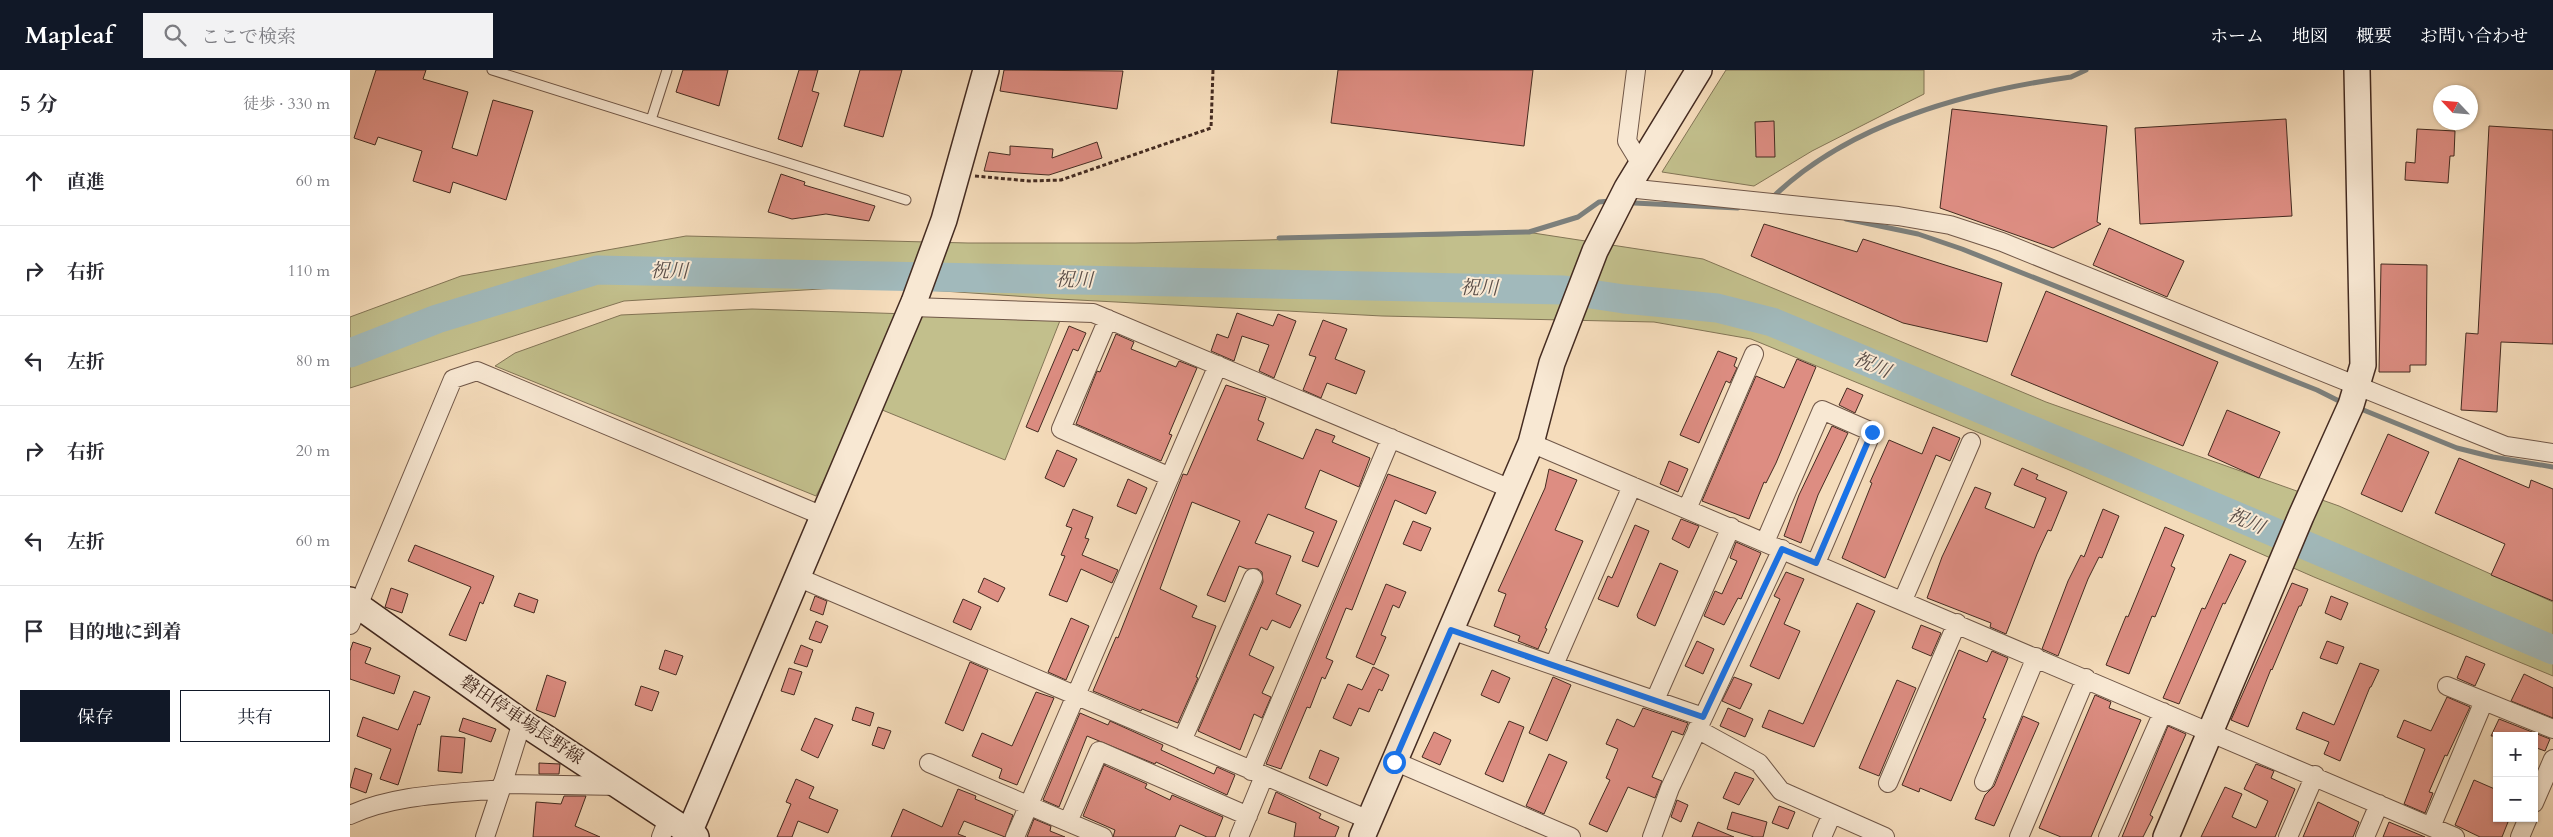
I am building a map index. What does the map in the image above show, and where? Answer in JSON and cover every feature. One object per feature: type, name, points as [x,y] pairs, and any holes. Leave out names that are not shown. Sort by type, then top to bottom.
[{"type":"street","points":[[692,835],[797,576],[913,304],[934,250],[986,70]]},
{"type":"street","points":[[1636,70],[1627,141],[1641,164]]},
{"type":"street","points":[[797,576],[1258,774],[1365,829],[1531,443],[1552,363],[1595,251],[1627,188],[1698,70]]},
{"type":"street","points":[[2166,837],[2301,516],[2351,405],[2363,365],[2357,70]]},
{"type":"street","points":[[1627,188],[1889,215],[1950,225],[2002,242],[2506,446],[2553,453]]},
{"type":"street","points":[[913,304],[1093,313],[1511,489]]},
{"type":"street","points":[[1108,319],[1061,429],[1170,477]]},
{"type":"street","points":[[1687,509],[1754,354]]},
{"type":"street","points":[[1016,837],[1218,365]]},
{"type":"street","points":[[353,610],[453,379],[477,371],[822,516]]},
{"type":"street","points":[[1765,542],[1822,410],[1872,432],[1816,563]]},
{"type":"street","points":[[1239,837],[1248,816],[1258,774],[1391,438]]},
{"type":"street","points":[[1903,600],[1972,442]]},
{"type":"street","points":[[1531,443],[2086,678],[2211,733],[2315,775],[2455,837]]},
{"type":"street","points":[[1554,665],[1632,486]]},
{"type":"street","points":[[1655,700],[1731,527]]},
{"type":"street","points":[[1652,837],[1670,788],[1782,549]]},
{"type":"street","points":[[1182,741],[1253,578]]},
{"type":"street","name":"磐田停車場長野線","points":[[353,610],[619,786],[665,828],[692,835]]},
{"type":"street","points":[[1888,783],[1957,623]]},
{"type":"street","points":[[1451,630],[1655,700],[1700,723],[1759,763],[1781,790],[1885,837]]},
{"type":"street","points":[[1984,782],[2036,657]]},
{"type":"street","points":[[2019,837],[2086,678]]},
{"type":"street","points":[[2447,686],[2553,730]]},
{"type":"street","points":[[2431,826],[2484,701]]},
{"type":"street","points":[[2108,837],[2163,712]]},
{"type":"street","points":[[485,837],[522,722]]},
{"type":"street","points":[[1068,822],[1099,752],[1248,816]]},
{"type":"street","points":[[2538,794],[2553,759]]},
{"type":"street","points":[[929,762],[1103,837]]},
{"type":"street","points":[[1394,762],[1571,837]]},
{"type":"street","points":[[2288,837],[2315,775]]},
{"type":"street","points":[[350,815],[368,807],[412,798],[501,786],[619,786]]},
{"type":"street","points":[[2365,837],[2379,804]]},
{"type":"street","points":[[1822,837],[1832,814]]},
{"type":"street","points":[[2520,837],[2526,822]]},
{"type":"lane","points":[[492,70],[906,200]]},
{"type":"lane","points":[[651,120],[666,70]]},
{"type":"path","points":[[957,174],[1029,181],[1061,180],[1211,128],[1213,70]]},
{"type":"shaded area","points":[[1726,70],[1924,70],[1924,94],[1812,151],[1754,186],[1662,172]]},
{"type":"shaded area","points":[[1520,231],[1703,259],[2046,402],[2339,506],[2553,602],[2553,676],[2314,577],[2067,469],[1751,339],[1654,322],[1382,316],[1059,299],[870,286],[624,301],[350,388],[350,317],[461,276],[686,236],[968,243],[1135,243],[1478,235]]},
{"type":"shaded area","points":[[752,309],[909,314],[1063,313],[1005,460],[870,405],[903,326],[816,496],[495,366],[515,353],[621,315]]},
{"type":"building","points":[[376,70],[426,70],[423,79],[468,92],[452,148],[477,156],[493,100],[533,111],[506,200],[453,182],[450,193],[413,181],[422,151],[378,137],[375,145],[354,138]]},
{"type":"building","points":[[683,70],[728,70],[719,106],[676,92]]},
{"type":"building","points":[[799,70],[818,70],[812,91],[819,93],[802,147],[778,139]]},
{"type":"building","points":[[860,70],[902,70],[883,137],[844,126]]},
{"type":"building","points":[[1004,70],[1123,71],[1117,109],[1000,91]]},
{"type":"building","points":[[1338,70],[1533,70],[1524,146],[1331,123]]},
{"type":"building","points":[[1952,109],[2107,126],[2097,222],[2101,224],[2053,248],[1940,208]]},
{"type":"building","points":[[2286,119],[2292,216],[2140,224],[2135,128]]},
{"type":"building","points":[[1774,121],[1775,157],[1756,157],[1755,122]]},
{"type":"building","points":[[2489,126],[2553,130],[2553,344],[2501,342],[2497,412],[2461,410],[2466,333],[2478,334]]},
{"type":"building","points":[[2417,129],[2455,131],[2454,156],[2450,156],[2448,183],[2405,180],[2406,162],[2415,163]]},
{"type":"building","points":[[1097,142],[1102,158],[1049,175],[984,171],[989,152],[1010,155],[1010,146],[1053,149],[1052,158]]},
{"type":"building","points":[[781,174],[805,182],[804,185],[875,206],[869,221],[826,214],[792,219],[768,212]]},
{"type":"building","points":[[1764,224],[1857,252],[1863,239],[2002,283],[1987,342],[1903,323],[1751,256]]},
{"type":"building","points":[[2109,228],[2184,261],[2167,297],[2093,265]]},
{"type":"building","points":[[2381,264],[2427,265],[2426,365],[2410,365],[2410,372],[2379,372]]},
{"type":"building","points":[[2046,291],[2218,362],[2183,446],[2011,375]]},
{"type":"building","points":[[1237,313],[1273,326],[1278,314],[1296,321],[1274,378],[1259,371],[1269,345],[1242,336],[1234,361],[1211,351],[1217,334],[1228,338]]},
{"type":"building","points":[[1323,320],[1347,329],[1335,359],[1365,371],[1356,394],[1327,383],[1321,398],[1303,390],[1316,357],[1309,355]]},
{"type":"building","points":[[1069,326],[1086,333],[1078,351],[1073,349],[1038,432],[1026,427]]},
{"type":"building","points":[[1116,334],[1134,342],[1131,349],[1176,367],[1179,361],[1197,368],[1169,434],[1172,435],[1161,461],[1076,424],[1097,371],[1100,372]]},
{"type":"building","points":[[1718,351],[1737,358],[1734,366],[1737,368],[1730,383],[1726,381],[1699,443],[1680,435]]},
{"type":"building","points":[[1797,359],[1816,367],[1776,463],[1766,483],[1764,482],[1749,519],[1702,501],[1756,376],[1784,388]]},
{"type":"building","points":[[1226,385],[1266,398],[1258,420],[1264,423],[1257,440],[1303,459],[1316,429],[1335,436],[1332,442],[1370,458],[1359,487],[1320,470],[1305,508],[1337,521],[1318,567],[1302,561],[1314,532],[1268,514],[1255,543],[1291,556],[1276,594],[1301,605],[1290,628],[1272,620],[1267,630],[1261,627],[1249,655],[1274,667],[1262,693],[1271,697],[1262,718],[1254,714],[1240,750],[1198,731],[1263,582],[1262,572],[1258,569],[1247,569],[1239,566],[1225,602],[1207,595],[1240,521],[1192,502],[1160,589],[1197,606],[1192,617],[1216,626],[1196,677],[1198,678],[1178,723],[1142,709],[1141,711],[1093,691],[1116,637],[1118,638],[1183,474],[1187,475]]},
{"type":"building","points":[[1847,388],[1863,395],[1855,413],[1839,405]]},
{"type":"building","points":[[2227,410],[2280,432],[2259,478],[2208,455]]},
{"type":"building","points":[[1832,426],[1848,433],[1818,495],[1801,543],[1784,536],[1799,495]]},
{"type":"building","points":[[1933,427],[1960,438],[1950,461],[1936,455],[1885,578],[1842,558],[1872,483],[1870,482],[1889,440],[1922,454]]},
{"type":"building","points":[[2388,434],[2429,452],[2402,512],[2361,494]]},
{"type":"building","points":[[1057,450],[1077,459],[1064,487],[1045,478]]},
{"type":"building","points":[[2459,458],[2529,488],[2531,480],[2553,489],[2553,601],[2491,575],[2505,544],[2435,513]]},
{"type":"building","points":[[1669,461],[1688,469],[1678,492],[1660,484]]},
{"type":"building","points":[[2022,468],[2038,475],[2036,479],[2067,492],[2051,531],[2048,530],[2037,554],[2006,634],[1990,627],[1991,623],[1927,598],[1942,557],[1975,487],[1991,493],[1985,508],[2034,528],[2046,498],[2014,485]]},
{"type":"building","points":[[1549,469],[1577,480],[1555,530],[1583,541],[1545,628],[1547,629],[1538,649],[1518,641],[1520,636],[1494,626],[1506,594],[1498,591],[1545,488]]},
{"type":"building","points":[[1388,474],[1436,492],[1426,514],[1395,500],[1352,610],[1346,608],[1326,658],[1333,661],[1325,679],[1322,677],[1310,708],[1307,707],[1281,769],[1266,764]]},
{"type":"building","points":[[1128,479],[1147,488],[1136,514],[1117,506]]},
{"type":"building","points":[[1073,509],[1093,517],[1085,538],[1089,539],[1082,555],[1118,570],[1112,583],[1081,569],[1067,602],[1049,595],[1065,556],[1061,555],[1072,528],[1066,526]]},
{"type":"building","points":[[2103,509],[2119,516],[2102,558],[2099,557],[2088,579],[2058,656],[2042,649],[2068,581],[2081,555],[2084,557]]},
{"type":"building","points":[[1681,519],[1699,526],[1689,548],[1672,539]]},
{"type":"building","points":[[1413,521],[1431,528],[1421,551],[1403,544]]},
{"type":"building","points":[[1635,525],[1649,531],[1618,607],[1598,599],[1608,576],[1612,578]]},
{"type":"building","points":[[2165,527],[2184,535],[2171,566],[2175,568],[2155,617],[2152,616],[2129,674],[2106,665]]},
{"type":"building","points":[[1736,542],[1761,553],[1741,599],[1738,598],[1724,625],[1704,616],[1715,591],[1722,594],[1737,561],[1730,558]]},
{"type":"building","points":[[415,545],[494,576],[483,604],[480,602],[466,641],[449,635],[471,587],[408,561]]},
{"type":"building","points":[[2230,554],[2246,561],[2225,604],[2223,603],[2179,704],[2163,698],[2202,608],[2205,609]]},
{"type":"building","points":[[1660,563],[1678,571],[1655,626],[1638,618],[1637,615]]},
{"type":"building","points":[[1786,572],[1804,579],[1784,624],[1800,631],[1779,679],[1750,666],[1780,599],[1774,596]]},
{"type":"building","points":[[984,578],[1005,588],[998,602],[978,592]]},
{"type":"building","points":[[2292,583],[2308,589],[2271,669],[2248,727],[2231,720]]},
{"type":"building","points":[[1386,584],[1406,592],[1399,608],[1393,605],[1381,635],[1386,637],[1374,665],[1356,657]]},
{"type":"building","points":[[391,588],[408,594],[402,613],[385,607]]},
{"type":"building","points":[[519,593],[538,600],[534,613],[514,606]]},
{"type":"building","points":[[815,596],[827,601],[823,615],[810,610]]},
{"type":"building","points":[[2331,596],[2348,603],[2341,620],[2325,613]]},
{"type":"building","points":[[963,599],[981,607],[971,630],[953,622]]},
{"type":"building","points":[[1857,603],[1875,611],[1814,747],[1762,727],[1769,710],[1803,724]]},
{"type":"building","points":[[1071,618],[1089,626],[1066,680],[1048,672]]},
{"type":"building","points":[[816,621],[828,626],[821,643],[809,639]]},
{"type":"building","points":[[1921,625],[1941,633],[1931,656],[1912,648]]},
{"type":"building","points":[[1697,641],[1714,649],[1703,674],[1685,666]]},
{"type":"building","points":[[2327,641],[2344,647],[2337,664],[2320,658]]},
{"type":"building","points":[[353,642],[371,648],[365,663],[400,676],[394,694],[350,679],[350,651]]},
{"type":"building","points":[[801,645],[813,650],[807,667],[794,663]]},
{"type":"building","points":[[665,650],[683,656],[676,675],[659,669]]},
{"type":"building","points":[[1959,650],[1987,662],[1992,651],[2008,658],[1983,718],[1986,719],[1951,801],[1920,788],[1919,792],[1902,785]]},
{"type":"building","points":[[2466,656],[2485,664],[2475,686],[2457,678]]},
{"type":"building","points":[[970,662],[988,670],[963,731],[945,723]]},
{"type":"building","points":[[2360,663],[2379,670],[2370,687],[2340,761],[2324,754],[2329,742],[2296,729],[2303,712],[2334,725]]},
{"type":"building","points":[[1373,667],[1389,675],[1382,691],[1379,689],[1369,712],[1359,708],[1351,726],[1333,718],[1348,684],[1362,690]]},
{"type":"building","points":[[789,668],[802,672],[794,695],[781,691]]},
{"type":"building","points":[[1492,670],[1510,678],[1499,703],[1481,695]]},
{"type":"building","points":[[2524,674],[2553,688],[2553,718],[2511,701]]},
{"type":"building","points":[[547,675],[566,682],[555,717],[536,710]]},
{"type":"building","points":[[1553,677],[1571,685],[1547,741],[1529,733]]},
{"type":"building","points":[[1734,677],[1752,684],[1740,709],[1722,701]]},
{"type":"building","points":[[1897,680],[1916,688],[1879,776],[1859,768]]},
{"type":"building","points":[[641,686],[659,692],[652,711],[635,705]]},
{"type":"building","points":[[414,691],[430,697],[420,725],[418,724],[398,785],[380,779],[391,749],[357,736],[363,717],[398,730]]},
{"type":"building","points":[[1036,692],[1054,698],[1017,785],[999,778],[1002,769],[972,756],[982,733],[1012,746]]},
{"type":"building","points":[[2095,695],[2111,702],[2109,708],[2141,720],[2091,837],[2061,837],[2039,828]]},
{"type":"building","points":[[2447,697],[2470,707],[2447,756],[2445,755],[2429,792],[2433,793],[2425,813],[2404,804],[2425,749],[2397,737],[2404,720],[2431,731]]},
{"type":"building","points":[[856,707],[874,713],[870,726],[852,720]]},
{"type":"building","points":[[1643,708],[1688,723],[1683,735],[1672,731],[1652,777],[1662,781],[1655,798],[1628,787],[1607,832],[1589,824],[1610,780],[1606,778],[1618,749],[1606,744],[1617,719],[1634,727]]},
{"type":"building","points":[[1728,708],[1753,719],[1745,737],[1720,726]]},
{"type":"building","points":[[1080,713],[1108,725],[1110,721],[1163,745],[1161,750],[1214,774],[1217,767],[1235,775],[1227,795],[1156,762],[1155,764],[1087,736],[1059,807],[1043,800]]},
{"type":"building","points":[[2023,716],[2039,723],[1994,826],[1975,819],[1985,795],[1994,786]]},
{"type":"building","points":[[463,718],[496,729],[491,742],[459,731]]},
{"type":"building","points":[[815,718],[833,725],[818,758],[801,750]]},
{"type":"building","points":[[2499,719],[2532,732],[2493,732],[2493,736],[2491,736]]},
{"type":"building","points":[[1509,721],[1524,727],[1503,782],[1485,774]]},
{"type":"building","points":[[2168,726],[2186,734],[2150,815],[2153,817],[2143,837],[2122,837]]},
{"type":"building","points":[[878,727],[891,731],[884,749],[872,745]]},
{"type":"building","points":[[1434,732],[1451,740],[1440,765],[1422,757]]},
{"type":"building","points":[[2538,734],[2550,739],[2545,751],[2538,748]]},
{"type":"building","points":[[441,736],[465,738],[462,773],[438,771]]},
{"type":"building","points":[[1320,750],[1339,758],[1327,786],[1309,778]]},
{"type":"building","points":[[1549,754],[1567,762],[1544,814],[1526,806]]},
{"type":"building","points":[[539,763],[560,764],[559,774],[539,774]]},
{"type":"building","points":[[2256,764],[2274,771],[2271,778],[2295,789],[2275,837],[2201,837],[2225,787],[2242,794],[2232,817],[2256,828],[2268,801],[2244,789]]},
{"type":"building","points":[[1104,765],[1147,784],[1145,788],[1170,800],[1172,795],[1223,817],[1215,837],[1207,837],[1180,825],[1175,837],[1113,837],[1115,830],[1083,816]]},
{"type":"building","points":[[355,768],[372,774],[366,793],[350,787]]},
{"type":"building","points":[[1735,772],[1754,779],[1739,805],[1723,798]]},
{"type":"building","points":[[796,779],[814,787],[809,798],[838,810],[828,833],[798,821],[792,837],[777,837],[791,804],[786,802]]},
{"type":"building","points":[[2474,780],[2493,788],[2493,822],[2508,822],[2502,837],[2480,837],[2455,825]]},
{"type":"building","points":[[958,789],[976,796],[975,799],[1013,815],[1005,837],[964,821],[958,834],[966,837],[891,837],[903,809],[942,827]]},
{"type":"building","points":[[1276,792],[1321,814],[1319,818],[1339,827],[1335,837],[1294,837],[1296,823],[1268,813]]},
{"type":"building","points":[[564,796],[586,796],[575,826],[600,837],[533,837],[536,802],[561,804]]},
{"type":"building","points":[[1677,800],[1688,805],[1681,822],[1671,817]]},
{"type":"building","points":[[2318,802],[2359,822],[2353,837],[2303,837]]},
{"type":"building","points":[[1779,806],[1795,812],[1788,829],[1772,823]]},
{"type":"building","points":[[1732,812],[1767,822],[1763,837],[1754,837],[1727,829]]},
{"type":"building","points":[[1034,819],[1051,826],[1050,831],[1065,837],[1027,837]]},
{"type":"building","points":[[1698,822],[1734,837],[1692,837]]},
{"type":"building","points":[[2389,822],[2425,837],[2383,837]]},
{"type":"waterway","points":[[1774,196],[1804,171],[1838,149],[1874,130],[1913,114],[1992,91],[2071,77],[2086,70]]},
{"type":"waterway","points":[[1279,238],[1529,232],[1578,217],[1599,202],[1610,201]]},
{"type":"waterway","points":[[1634,203],[1738,208]]},
{"type":"waterway","points":[[1846,219],[1918,234],[1962,249],[2317,390],[2343,403]]},
{"type":"waterway","name":"祝川","points":[[350,353],[437,319],[597,270],[1564,290],[1624,299],[1717,308],[1772,322],[2553,650]]},
{"type":"waterway","points":[[2356,407],[2457,448],[2493,457],[2553,467]]},
{"type":"route","points":[[1394,762],[1451,630],[1703,717],[1782,549],[1816,563],[1872,432]]}]
